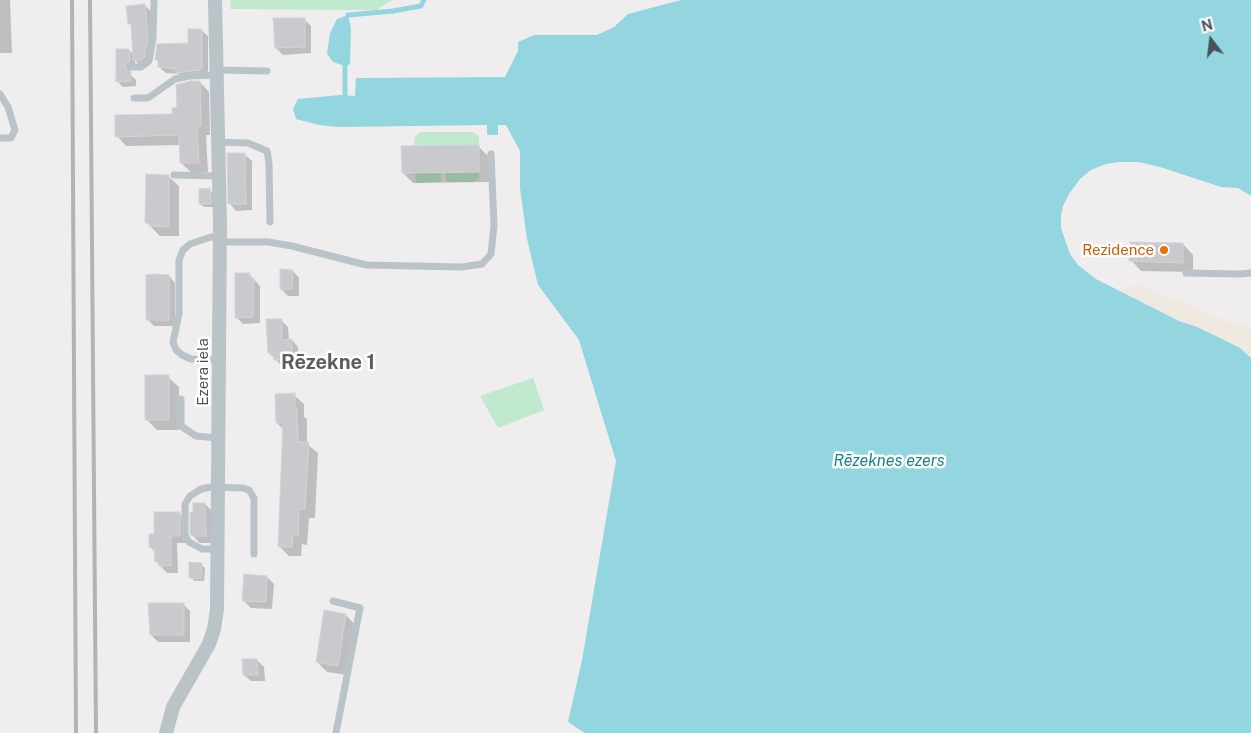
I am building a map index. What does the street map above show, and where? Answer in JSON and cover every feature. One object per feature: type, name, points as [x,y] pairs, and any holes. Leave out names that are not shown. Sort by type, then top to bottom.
[{"type":"street","name":"Ezera iela","points":[[166,733],[174,707],[209,644],[214,629],[217,609],[220,240],[215,0]]},
{"type":"lane","points":[[130,67],[141,67],[149,61],[153,38],[154,0]]},
{"type":"lane","points":[[134,98],[148,98],[175,79],[217,73],[267,71]]},
{"type":"lane","points":[[0,94],[8,107],[15,130],[11,138],[0,138]]},
{"type":"lane","points":[[218,142],[248,143],[267,151],[270,222]]},
{"type":"lane","points":[[219,360],[191,359],[176,350],[173,342],[179,314],[179,260],[183,250],[190,244],[211,237],[220,240],[268,242],[292,246],[366,265],[462,267],[482,264],[491,254],[494,226],[491,154]]},
{"type":"lane","points":[[174,175],[219,176]]},
{"type":"lane","points":[[1186,273],[1251,273]]},
{"type":"lane","points":[[182,399],[182,426],[196,436],[218,438]]},
{"type":"lane","points":[[218,549],[202,549],[189,542],[185,535],[185,504],[190,496],[201,489],[218,487],[243,488],[250,490],[254,498],[254,554]]},
{"type":"lane","points":[[333,601],[360,608],[336,733]]},
{"type":"green space","points":[[231,0],[393,0],[376,10],[230,9]]},
{"type":"green space","points":[[420,132],[473,132],[479,136],[479,145],[414,146],[415,137]]},
{"type":"green space","points":[[479,172],[479,178],[473,182],[446,182],[446,173]]},
{"type":"green space","points":[[415,173],[441,173],[441,182],[416,183]]},
{"type":"green space","points":[[533,378],[544,410],[498,428],[480,396]]},
{"type":"sand","points":[[1137,285],[1232,323],[1251,327],[1251,358],[1240,348],[1120,292]]},
{"type":"water","name":"Rēzeknes ezers","points":[[681,0],[1251,0],[1251,196],[1238,188],[1221,187],[1139,162],[1106,164],[1091,170],[1080,179],[1069,194],[1063,206],[1061,228],[1070,254],[1078,265],[1096,279],[1179,321],[1197,327],[1240,348],[1251,358],[1251,733],[585,733],[568,722],[582,660],[616,461],[579,340],[538,285],[527,239],[520,188],[520,151],[506,125],[498,125],[498,135],[487,135],[487,125],[339,127],[319,125],[296,119],[293,109],[298,99],[340,95],[355,96],[356,78],[505,77],[518,51],[518,42],[534,35],[597,35],[614,27],[628,14]]},
{"type":"water","points":[[348,15],[351,28],[350,64],[345,66],[333,62],[327,54],[330,33],[337,19]]},
{"type":"building","points":[[145,4],[148,38],[144,58],[142,60],[133,60],[131,23],[128,24],[126,6]]},
{"type":"building","points":[[273,18],[305,18],[305,47],[275,48]]},
{"type":"building","points":[[188,29],[202,29],[202,68],[200,70],[176,73],[176,69],[158,67],[158,60],[155,60],[157,44],[188,43]]},
{"type":"building","points":[[116,49],[129,49],[130,62],[125,67],[127,71],[131,72],[131,81],[116,82]]},
{"type":"building","points":[[200,81],[201,126],[197,126],[199,163],[180,163],[179,135],[115,137],[115,115],[172,114],[172,108],[177,107],[176,85]]},
{"type":"building","points":[[479,145],[479,172],[402,173],[401,146]]},
{"type":"building","points":[[227,153],[245,153],[246,204],[228,204]]},
{"type":"building","points":[[146,174],[169,175],[169,227],[149,226],[149,223],[145,223]]},
{"type":"building","points":[[210,188],[211,204],[199,204],[199,189]]},
{"type":"building","name":"Rezidence","points":[[1130,242],[1183,243],[1183,263],[1129,261]]},
{"type":"building","points":[[280,269],[293,270],[292,289],[280,289]]},
{"type":"building","points":[[235,273],[250,273],[250,278],[254,278],[253,317],[235,318]]},
{"type":"building","points":[[146,275],[169,275],[169,320],[146,320]]},
{"type":"building","points":[[266,319],[282,319],[282,340],[292,339],[292,359],[274,360],[273,353],[268,353]]},
{"type":"building","points":[[145,375],[169,375],[169,420],[145,420]]},
{"type":"building","points":[[295,393],[298,442],[309,442],[305,509],[299,509],[298,536],[293,535],[292,547],[278,547],[283,423],[276,423],[275,394]]},
{"type":"building","points":[[193,503],[205,503],[206,536],[192,536],[190,534],[190,512],[193,512]]},
{"type":"building","points":[[154,512],[180,512],[180,536],[171,536],[171,566],[159,566],[158,562],[155,562],[154,547],[149,547],[149,534],[154,534]]},
{"type":"building","points":[[189,562],[202,563],[201,579],[189,578]]},
{"type":"building","points":[[244,574],[267,576],[266,602],[242,601]]},
{"type":"building","points":[[148,603],[184,603],[184,635],[150,635]]},
{"type":"building","points":[[324,610],[346,614],[338,666],[316,662]]},
{"type":"building","points":[[242,659],[257,659],[258,675],[243,675]]},
{"type":"waterway","points":[[348,15],[393,11],[421,6],[424,0]]},
{"type":"waterway","points":[[345,66],[345,95]]},
{"type":"railway","points":[[72,0],[76,733]]},
{"type":"railway","points":[[90,0],[96,733]]},
{"type":"place","name":"Rezidence","points":[[1164,250]]},
{"type":"district","name":"Rēzekne 1","points":[[328,363]]}]
